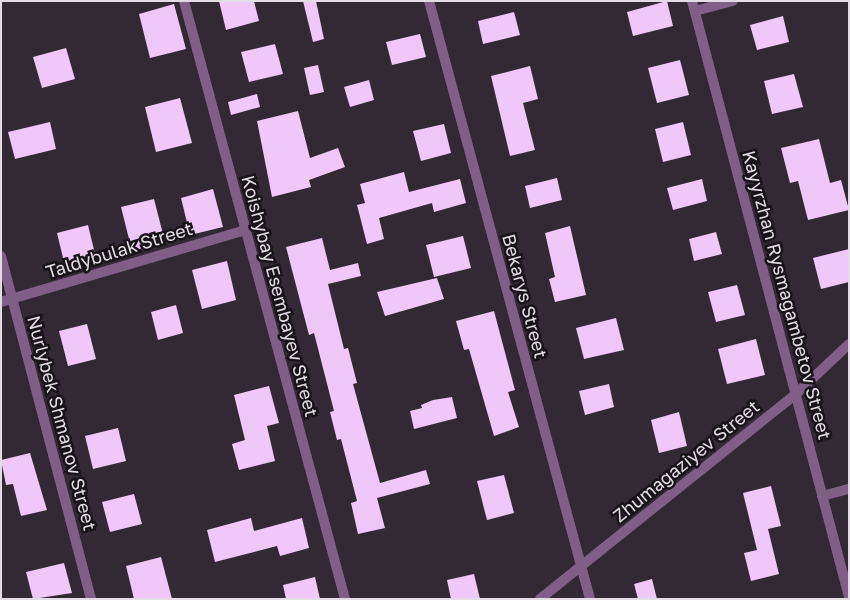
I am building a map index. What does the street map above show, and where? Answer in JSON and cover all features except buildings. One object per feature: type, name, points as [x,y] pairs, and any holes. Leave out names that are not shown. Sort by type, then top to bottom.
[{"type":"street","name":"Koishybay Esembayev Street","points":[[184,1],[345,599]]},
{"type":"street","name":"Bekarys Street","points":[[429,1],[590,599]]},
{"type":"street","points":[[693,6],[733,1]]},
{"type":"street","name":"Kayyrzhan Rysmagambetov Street","points":[[693,6],[797,393],[849,597]]},
{"type":"street","name":"Taldybulak Street","points":[[1,302],[246,230]]},
{"type":"street","name":"Nurlybek Shmanov Street","points":[[1,256],[92,599]]},
{"type":"street","name":"Zhumagaziyev Street","points":[[540,599],[797,393],[849,344]]},
{"type":"street","points":[[822,496],[849,489]]}]
